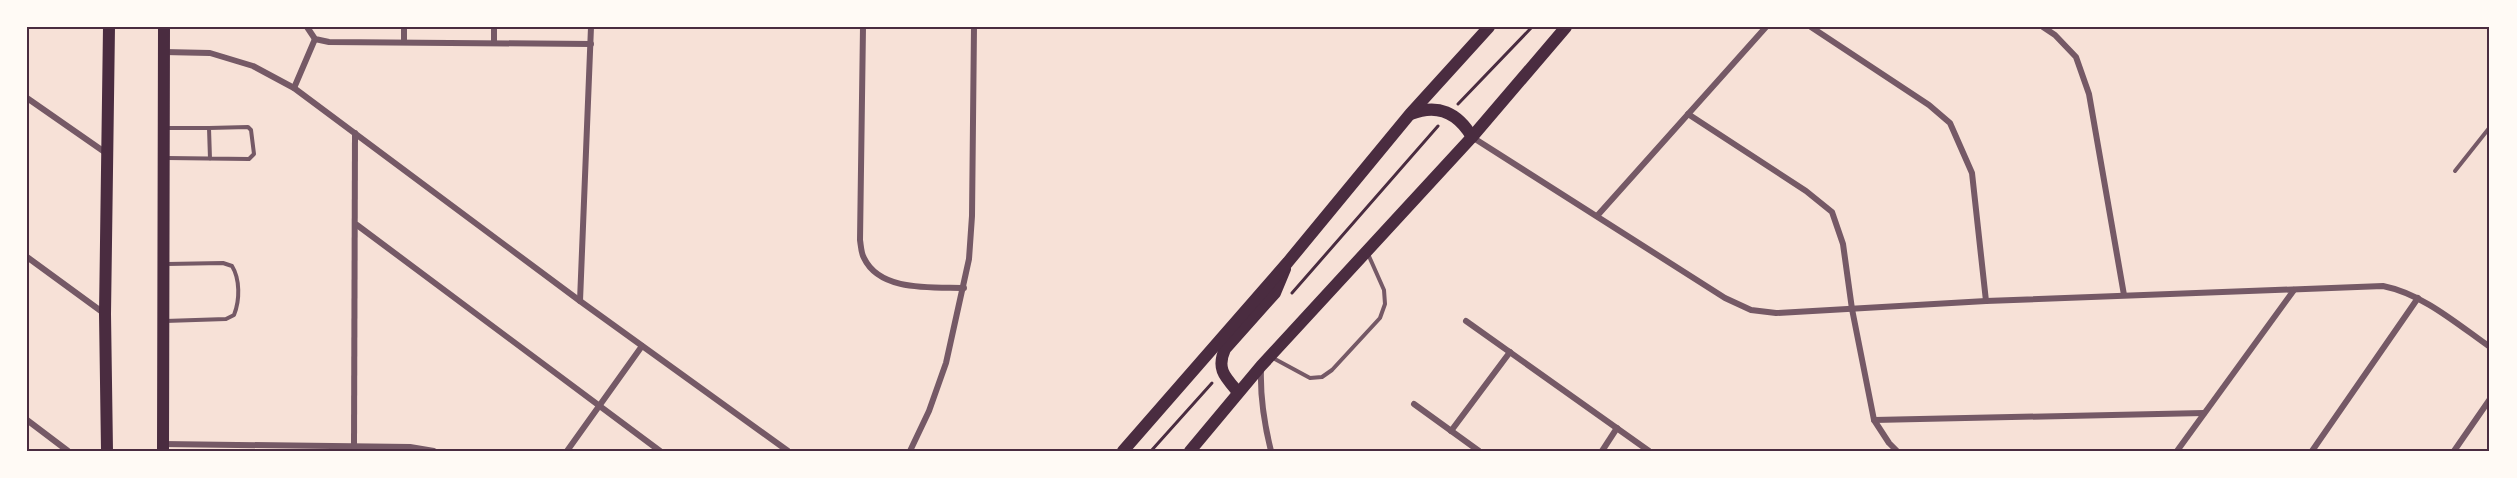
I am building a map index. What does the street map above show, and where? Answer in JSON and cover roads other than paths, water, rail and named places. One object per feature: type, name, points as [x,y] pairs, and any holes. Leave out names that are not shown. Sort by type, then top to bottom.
[{"type":"main road","points":[[107,451],[105,314],[109,27]]},
{"type":"main road","points":[[163,448],[164,27]]},
{"type":"main road","points":[[1123,451],[1288,262],[1410,114],[1489,27]]},
{"type":"main road","points":[[1190,451],[1265,361],[1472,137],[1566,27]]},
{"type":"main road","points":[[1410,114],[1432,108],[1463,122],[1472,137]]},
{"type":"main road","points":[[1238,392],[1221,373],[1221,358],[1225,350],[1275,293],[1288,262]]},
{"type":"street","points":[[308,27],[315,39],[329,42],[591,44]]},
{"type":"street","points":[[404,27],[404,41]]},
{"type":"street","points":[[494,27],[494,42]]},
{"type":"street","points":[[580,301],[591,27]]},
{"type":"street","points":[[863,27],[860,240],[863,257],[872,271],[900,284],[964,288]]},
{"type":"street","points":[[910,451],[929,411],[946,363],[964,288],[972,216],[974,27]]},
{"type":"street","points":[[1597,216],[1766,27]]},
{"type":"street","points":[[1810,27],[1929,105],[1950,123],[1972,174],[1986,301]]},
{"type":"street","points":[[2043,27],[2055,35],[2076,57],[2089,94],[2124,295]]},
{"type":"street","points":[[294,88],[315,39]]},
{"type":"street","points":[[163,52],[210,53],[253,66],[294,88],[580,301],[788,451]]},
{"type":"street","points":[[27,98],[107,153]]},
{"type":"street","points":[[1688,114],[1806,191],[1832,212],[1843,243],[1852,309],[1874,420],[1888,442],[1897,451]]},
{"type":"street","points":[[354,447],[356,133]]},
{"type":"street","points":[[1472,137],[1725,298],[1751,310],[1776,313],[1986,301],[2384,286],[2402,289],[2418,298],[2490,347]]},
{"type":"street","points":[[357,225],[660,451]]},
{"type":"street","points":[[27,257],[105,314]]},
{"type":"street","points":[[2177,451],[2294,290]]},
{"type":"street","points":[[2312,451],[2418,298]]},
{"type":"street","points":[[1466,321],[1649,451]]},
{"type":"street","points":[[567,451],[642,346]]},
{"type":"street","points":[[1451,431],[1510,352]]},
{"type":"street","points":[[1265,361],[1260,395],[1264,425],[1271,451]]},
{"type":"street","points":[[2454,451],[2490,399]]},
{"type":"street","points":[[1414,404],[1479,451]]},
{"type":"street","points":[[1874,420],[2204,413]]},
{"type":"street","points":[[27,420],[68,451]]},
{"type":"street","points":[[1602,451],[1617,428]]},
{"type":"street","points":[[224,445],[232,451]]},
{"type":"street","points":[[163,448],[224,445],[410,447],[434,451]]},
{"type":"lane","points":[[163,128],[248,127],[252,130],[254,154],[249,159],[163,158]]},
{"type":"lane","points":[[2455,171],[2490,127]]},
{"type":"lane","points":[[208,128],[210,159]]},
{"type":"lane","points":[[1265,361],[1310,378],[1322,377],[1332,370],[1380,318],[1385,304],[1384,290],[1367,251]]},
{"type":"lane","points":[[163,264],[223,263],[232,266],[238,275],[237,307],[234,315],[226,319],[163,321]]}]
